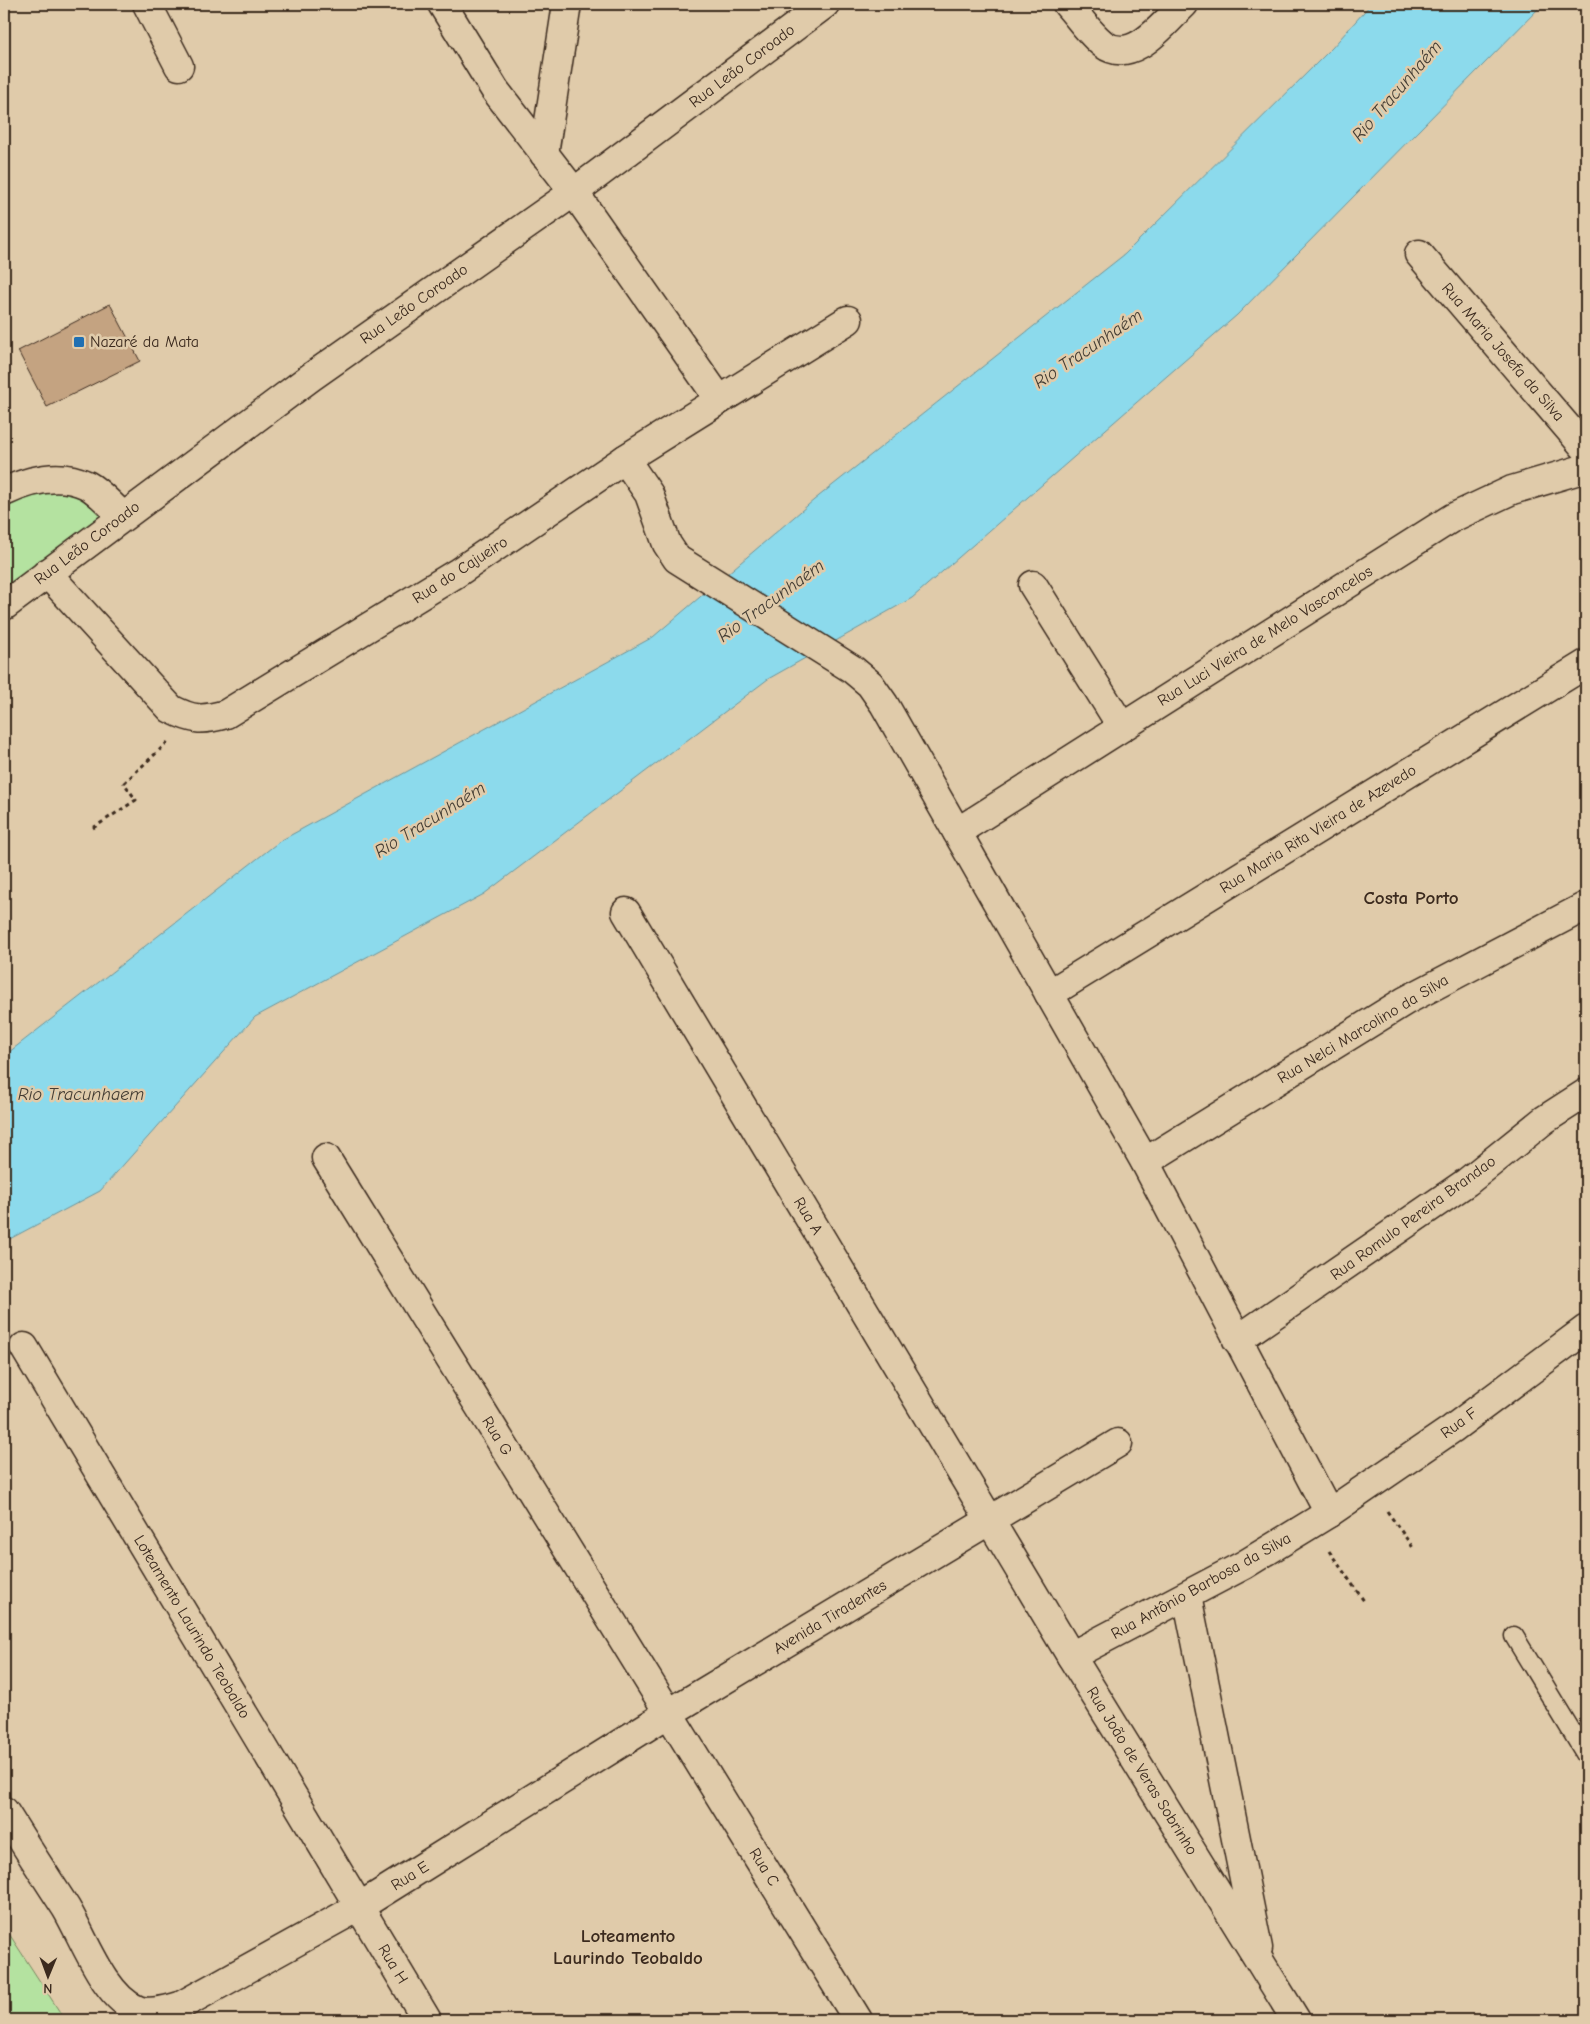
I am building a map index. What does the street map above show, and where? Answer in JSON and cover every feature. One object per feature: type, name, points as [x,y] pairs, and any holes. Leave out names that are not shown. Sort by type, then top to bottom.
[{"type":"street","points":[[147,4],[179,66]]},
{"type":"street","points":[[442,4],[495,90],[574,192],[719,399]]},
{"type":"street","points":[[544,154],[566,4]]},
{"type":"street","name":"Rua Leão Coroado","points":[[4,606],[311,377],[574,192],[825,4]]},
{"type":"street","points":[[1067,4],[1102,43],[1113,50],[1125,51],[1135,48],[1151,37],[1184,4]]},
{"type":"street","name":"Rua Maria Josefa da Silva","points":[[1419,254],[1586,449]]},
{"type":"street","name":"Rua do Cajueiro","points":[[192,719],[209,719],[226,714],[269,689],[457,573],[625,459],[848,320]]},
{"type":"street","points":[[625,459],[649,494],[667,544],[677,560],[833,659],[852,669],[870,684],[884,704],[1145,1162],[1329,1513]]},
{"type":"street","name":"Rua Luci Vieira de Melo Vasconcelos","points":[[957,832],[1452,518],[1512,490],[1586,468]]},
{"type":"street","points":[[4,492],[21,484],[56,477],[88,485],[123,516]]},
{"type":"street","points":[[47,574],[170,709],[192,719]]},
{"type":"street","points":[[1033,585],[1122,727]]},
{"type":"street","name":"Rua Maria Rita Vieira de Azevedo","points":[[1049,994],[1586,664]]},
{"type":"street","name":"Rua Nelci Marcolino da Silva","points":[[1145,1162],[1405,1001],[1586,906]]},
{"type":"street","name":"Rua A","points":[[626,912],[990,1520]]},
{"type":"street","name":"Rua Romulo Pereira Brandao","points":[[1237,1340],[1467,1182],[1544,1120],[1586,1093]]},
{"type":"street","name":"Rua G","points":[[326,1158],[669,1713]]},
{"type":"street","name":"Rua F","points":[[1329,1513],[1369,1487],[1550,1358],[1586,1329]]},
{"type":"street","name":"Loteamento Laurindo Teobaldo","points":[[24,1347],[359,1907]]},
{"type":"street","name":"Avenida Tiradentes","points":[[669,1713],[1118,1443]]},
{"type":"street","name":"Rua Antônio Barbosa da Silva","points":[[1071,1656],[1244,1565],[1329,1513]]},
{"type":"street","name":"Rua João de Veras Sobrinho","points":[[990,1520],[1071,1656],[1262,1965],[1291,2018]]},
{"type":"street","points":[[1187,1596],[1262,1965]]},
{"type":"street","name":"Rua E","points":[[4,1811],[67,1910],[104,1978],[122,1999],[139,2011],[159,2011],[180,2006],[359,1907],[669,1713]]},
{"type":"street","name":"Rua C","points":[[669,1713],[858,2020]]},
{"type":"street","name":"Rua H","points":[[359,1907],[427,2020]]},
{"type":"lane","points":[[1514,1636],[1586,1754]]},
{"type":"path","points":[[93,828],[136,800],[124,783],[192,719]]},
{"type":"path","points":[[1369,1487],[1414,1549]]},
{"type":"path","points":[[1329,1513],[1328,1549],[1364,1601]]},
{"type":"green space","points":[[56,477],[123,516],[4,605],[4,492]]},
{"type":"green space","points":[[4,1926],[65,2020],[4,2020]]},
{"type":"water","name":"Rio Tracunhaem","points":[[1371,4],[1543,4],[1237,315],[912,598],[768,679],[484,894],[255,1017],[100,1191],[4,1242],[4,1056],[280,841],[653,637],[814,500],[1125,254],[1332,48]]},
{"type":"building","points":[[110,304],[140,361],[47,407],[18,351]]},
{"type":"place","name":"Nazaré da Mata","points":[[79,342]]},
{"type":"district","name":"Costa Porto","points":[[1411,898]]},
{"type":"district","name":"Loteamento Laurindo Teobaldo","points":[[628,1947]]},
{"type":"water label","name":"Rio Tracunhaém","points":[[1397,91]]},
{"type":"water label","name":"Rio Tracunhaém","points":[[1088,349]]},
{"type":"water label","name":"Rio Tracunhaém","points":[[771,601]]},
{"type":"water label","name":"Rio Tracunhaém","points":[[430,820]]}]
